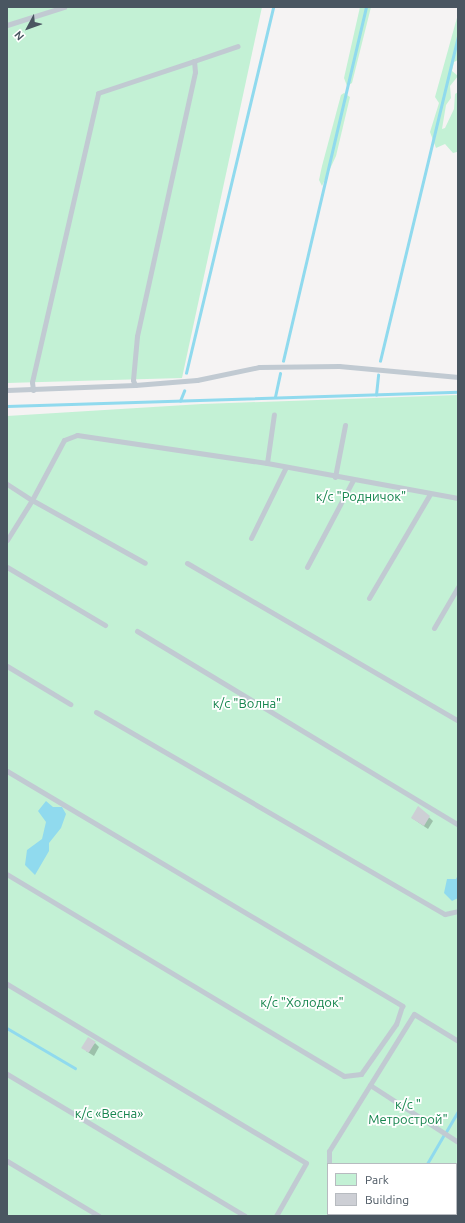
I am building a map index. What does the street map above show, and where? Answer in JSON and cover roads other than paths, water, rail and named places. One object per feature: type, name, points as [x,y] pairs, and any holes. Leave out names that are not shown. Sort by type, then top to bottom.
[{"type":"lane","points":[[7,25],[64,7]]},
{"type":"lane","points":[[33,390],[32,382],[98,93],[238,46]]},
{"type":"lane","points":[[135,385],[133,380],[137,336],[195,72],[194,61]]},
{"type":"lane","points":[[7,390],[135,385],[197,380],[259,367],[339,366],[458,377]]},
{"type":"lane","points":[[267,463],[274,414]]},
{"type":"lane","points":[[335,477],[345,425]]},
{"type":"lane","points":[[7,540],[32,500],[64,440],[77,435],[267,463],[335,477],[458,498]]},
{"type":"lane","points":[[251,538],[286,467]]},
{"type":"lane","points":[[307,567],[353,480]]},
{"type":"lane","points":[[7,484],[32,500],[145,563]]},
{"type":"lane","points":[[369,598],[430,494]]},
{"type":"lane","points":[[187,563],[458,721]]},
{"type":"lane","points":[[7,567],[105,626]]},
{"type":"lane","points":[[434,628],[458,587]]},
{"type":"lane","points":[[137,631],[458,825]]},
{"type":"lane","points":[[7,666],[70,704]]},
{"type":"lane","points":[[96,712],[445,914],[458,912]]},
{"type":"lane","points":[[7,771],[402,1006],[396,1024],[361,1074],[344,1076],[7,874]]},
{"type":"lane","points":[[7,984],[306,1163],[276,1216]]},
{"type":"lane","points":[[328,1163],[329,1151],[414,1014],[458,1041]]},
{"type":"lane","points":[[7,1074],[245,1216]]},
{"type":"lane","points":[[370,1085],[458,1142]]},
{"type":"lane","points":[[7,1161],[99,1216]]},
{"type":"water","points":[[46,801],[53,807],[62,807],[66,814],[61,828],[49,843],[49,851],[35,875],[25,865],[27,850],[42,839],[46,822],[38,811]]},
{"type":"water","points":[[458,875],[458,898],[452,901],[444,893],[447,879],[456,879]]},
{"type":"waterway","points":[[186,373],[273,7]]},
{"type":"waterway","points":[[283,361],[366,7]]},
{"type":"waterway","points":[[380,361],[458,35]]},
{"type":"waterway","points":[[275,397],[280,374]]},
{"type":"waterway","points":[[376,395],[378,375]]},
{"type":"waterway","points":[[180,401],[184,391]]},
{"type":"waterway","points":[[7,406],[458,392]]},
{"type":"waterway","points":[[7,1028],[75,1068]]},
{"type":"waterway","points":[[446,1132],[458,1111]]},
{"type":"waterway","points":[[428,1163],[443,1136]]},
{"type":"park label","name":"к/с \"Родничок\"","points":[[361,496]]},
{"type":"park label","name":"к/с \"Волна\"","points":[[247,703]]},
{"type":"park label","name":"к/с \"Холодок\"","points":[[302,1002]]},
{"type":"park label","name":"к/с \" Метрострой\"","points":[[408,1112]]},
{"type":"park label","name":"к/с «Весна»","points":[[109,1113]]}]
